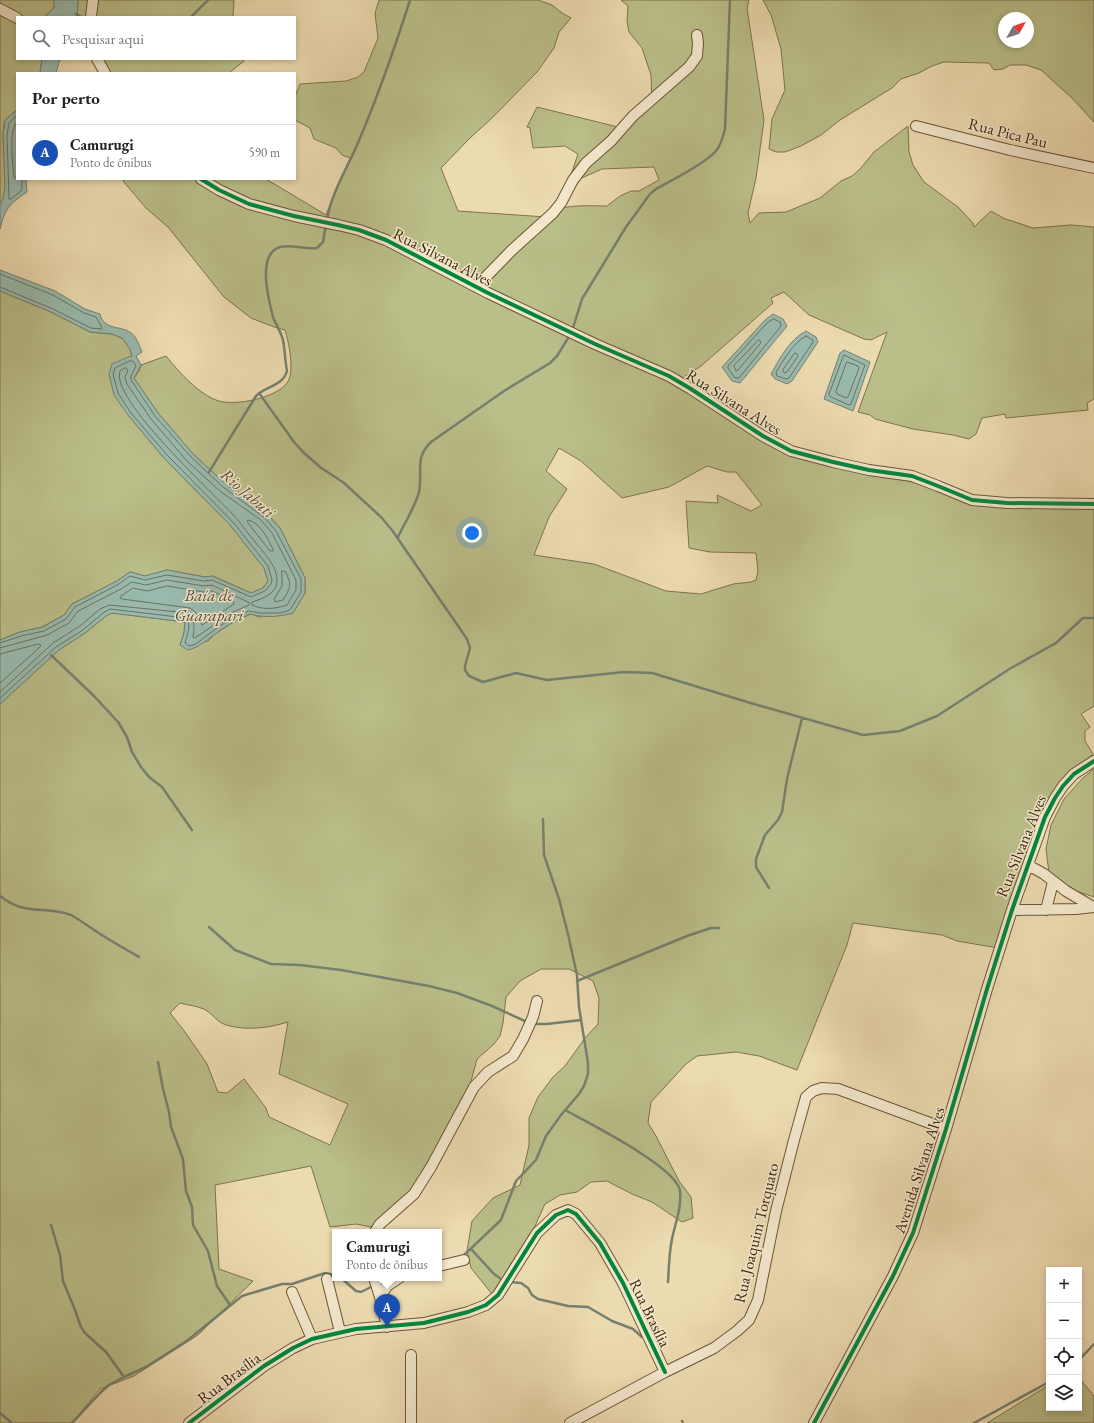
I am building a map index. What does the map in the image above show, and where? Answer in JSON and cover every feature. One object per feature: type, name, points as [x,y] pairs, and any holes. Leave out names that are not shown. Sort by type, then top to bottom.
[{"type":"street","points":[[91,16],[93,0]]},
{"type":"street","points":[[0,9],[16,17]]},
{"type":"street","points":[[476,287],[512,250],[553,213],[561,203],[573,180],[586,163],[611,141],[638,111],[689,67],[697,56],[697,35]]},
{"type":"street","points":[[98,60],[104,72]]},
{"type":"street","name":"Rua Pica Pau","points":[[916,126],[1094,168]]},
{"type":"street","name":"Rua Silvana Alves","points":[[203,180],[248,204],[294,216],[338,224],[386,240],[476,287],[595,344],[669,376],[763,436],[791,451],[826,461],[869,470],[912,476],[972,500],[1007,503],[1094,504]]},
{"type":"street","name":"Rua Silvana Alves","points":[[1012,910],[1045,817],[1055,798],[1074,774],[1094,761]]},
{"type":"street","points":[[1028,865],[1044,874],[1066,891],[1094,907]]},
{"type":"street","points":[[1046,910],[1053,882]]},
{"type":"street","points":[[1012,910],[1076,909],[1094,907]]},
{"type":"street","name":"Avenida Silvana Alves","points":[[814,1423],[897,1269],[913,1233],[1012,910]]},
{"type":"street","points":[[377,1229],[380,1224],[414,1194],[431,1167],[474,1087],[488,1072],[513,1056],[530,1022],[537,1001]]},
{"type":"street","name":"Rua Joaquim Torquato","points":[[570,1423],[665,1372],[714,1348],[749,1320],[758,1300],[776,1210],[806,1097],[813,1091],[822,1088],[838,1089],[946,1129]]},
{"type":"street","name":"Rua Brasília","points":[[189,1423],[264,1366],[292,1348],[312,1339],[356,1329],[424,1323],[468,1312],[486,1305],[498,1295],[538,1233],[556,1215],[568,1210],[576,1214],[600,1243],[623,1283],[665,1372]]},
{"type":"street","points":[[442,1265],[464,1260]]},
{"type":"street","points":[[327,1279],[340,1332]]},
{"type":"street","points":[[375,1281],[386,1327]]},
{"type":"street","points":[[380,1297],[387,1286],[395,1281]]},
{"type":"street","points":[[292,1292],[312,1339]]},
{"type":"street","points":[[411,1355],[411,1423]]},
{"type":"green space","points":[[0,0],[54,0],[54,8],[45,16],[16,16],[16,60],[42,60],[40,72],[16,72],[16,111],[5,120],[3,136],[6,181],[3,198],[0,204]]},
{"type":"green space","points":[[78,0],[234,0],[233,16],[77,16]]},
{"type":"green space","points":[[379,0],[538,0],[552,5],[571,18],[559,32],[554,48],[537,72],[441,168],[458,211],[546,217],[553,211],[566,207],[607,206],[620,196],[631,191],[639,191],[659,180],[654,167],[602,169],[568,184],[578,154],[565,146],[533,148],[530,128],[527,127],[537,107],[622,128],[652,102],[651,75],[642,48],[629,32],[627,21],[628,6],[621,0],[749,0],[747,8],[764,120],[756,178],[748,213],[750,223],[759,213],[786,212],[820,198],[841,181],[852,176],[874,152],[908,126],[909,152],[913,165],[924,182],[958,207],[973,223],[974,227],[991,211],[1003,218],[1033,228],[1071,225],[1094,227],[1094,399],[1087,403],[1088,410],[1006,418],[1005,414],[982,418],[976,434],[969,439],[913,429],[875,419],[870,415],[858,412],[887,332],[871,340],[864,339],[809,315],[784,292],[771,298],[773,303],[701,366],[684,377],[684,382],[762,438],[813,458],[945,490],[977,503],[1094,501],[1094,706],[1081,714],[1090,727],[1085,731],[1085,741],[1093,754],[1071,773],[1052,795],[998,948],[957,941],[942,935],[853,923],[847,945],[797,1070],[759,1056],[736,1052],[697,1056],[686,1064],[651,1102],[648,1123],[679,1181],[691,1197],[693,1218],[682,1222],[652,1202],[632,1194],[607,1181],[591,1182],[577,1192],[560,1195],[545,1204],[535,1226],[492,1294],[471,1268],[467,1251],[472,1221],[493,1198],[520,1185],[529,1145],[529,1118],[538,1097],[598,1024],[599,998],[593,981],[569,969],[541,969],[520,981],[506,997],[500,1036],[494,1044],[477,1059],[469,1089],[423,1175],[407,1194],[403,1205],[392,1221],[384,1227],[376,1228],[356,1224],[330,1227],[311,1166],[215,1185],[219,1269],[253,1281],[198,1335],[134,1376],[100,1389],[72,1423],[0,1423],[0,704],[59,650],[112,613],[185,622],[184,633],[180,645],[208,641],[215,634],[235,621],[251,614],[259,617],[293,613],[305,593],[305,578],[280,528],[268,515],[226,484],[194,455],[158,413],[134,378],[141,365],[166,356],[190,382],[204,394],[219,401],[235,402],[255,400],[265,397],[282,388],[287,383],[291,372],[288,342],[285,330],[251,318],[224,297],[168,227],[146,208],[123,181],[268,180],[326,215],[350,158],[342,155],[336,148],[314,139],[310,128],[296,121],[296,94],[300,84],[346,81],[358,77],[364,72],[378,38],[375,13]],"holes":[[[559,448],[581,461],[622,498],[669,487],[707,466],[727,472],[736,472],[762,505],[751,511],[717,495],[718,503],[686,501],[689,548],[710,552],[756,553],[758,571],[756,580],[733,584],[701,594],[666,591],[594,564],[534,555],[549,517],[567,489],[546,471]],[[180,1003],[198,1007],[210,1013],[223,1024],[234,1027],[257,1028],[288,1022],[279,1074],[348,1104],[330,1145],[269,1117],[266,1108],[244,1079],[227,1093],[218,1092],[207,1064],[170,1013]]]},
{"type":"green space","points":[[763,0],[1094,0],[1094,122],[1072,98],[1041,70],[1026,65],[1010,65],[1003,69],[994,70],[989,63],[944,62],[901,79],[892,88],[840,120],[821,135],[801,146],[785,152],[776,152],[769,149],[772,119],[785,90],[781,49],[771,15]]},
{"type":"green space","points":[[94,60],[244,61],[230,72],[101,72]]},
{"type":"green space","points":[[0,291],[51,312],[90,332],[112,334],[122,338],[130,349],[132,357],[128,415],[164,458],[230,525],[264,568],[268,581],[263,588],[251,593],[213,576],[205,577],[167,570],[145,576],[130,572],[117,581],[72,604],[64,615],[42,627],[20,632],[0,640]]},
{"type":"green space","points":[[1094,769],[1094,897],[1060,887],[1049,873],[1046,849],[1051,825],[1064,799],[1083,778]]},
{"type":"green space","points":[[1082,1382],[1094,1396],[1094,1423],[987,1423],[1046,1387],[1046,1411],[1082,1411]]},
{"type":"water","points":[[54,0],[78,0],[77,16],[45,16],[54,8]]},
{"type":"water","points":[[42,60],[60,60],[56,72],[40,72]]},
{"type":"water","points":[[16,111],[16,180],[26,180],[27,192],[16,200],[6,212],[0,229],[0,204],[3,199],[5,187],[3,135],[5,120]]},
{"type":"water","name":"Baía de Guarapari","points":[[0,270],[55,291],[85,309],[100,314],[105,323],[127,331],[133,335],[142,352],[136,356],[141,365],[134,378],[158,413],[194,455],[226,484],[268,515],[280,528],[305,578],[305,593],[293,613],[272,616],[250,614],[223,628],[199,646],[188,650],[180,645],[184,633],[185,622],[112,613],[59,650],[0,704],[0,640],[20,632],[43,627],[64,615],[72,604],[117,581],[130,572],[145,576],[167,570],[205,577],[212,576],[251,593],[263,588],[268,581],[264,568],[230,525],[164,458],[128,415],[114,395],[109,374],[112,364],[132,356],[130,349],[122,338],[112,334],[90,332],[51,312],[0,291]]},
{"type":"water","points":[[773,314],[783,319],[787,326],[740,383],[732,381],[722,367],[765,320]]},
{"type":"water","points":[[806,331],[816,337],[818,342],[792,381],[787,384],[775,379],[771,374],[782,356],[790,344]]},
{"type":"water","points":[[844,350],[870,362],[853,411],[824,399],[840,353]]},
{"type":"waterway","points":[[192,16],[208,0]]},
{"type":"waterway","points":[[327,220],[332,199],[367,121],[393,52],[410,0]]},
{"type":"waterway","points":[[572,331],[582,299],[626,227],[650,194],[710,157],[717,150],[723,138],[725,129],[730,0]]},
{"type":"waterway","points":[[76,14],[80,16]]},
{"type":"waterway","points":[[209,472],[256,396],[282,380],[287,371],[283,340],[273,317],[267,290],[266,268],[268,259],[273,251],[280,247],[289,246],[317,248],[323,242],[326,225]]},
{"type":"waterway","points":[[398,537],[417,498],[420,485],[421,460],[426,448],[431,442],[504,391],[550,363],[557,356],[570,335]]},
{"type":"waterway","points":[[259,393],[294,442],[303,452],[320,467],[344,483],[381,517],[392,530],[467,639],[470,648],[465,670],[469,676],[483,682],[516,673],[547,680],[624,672],[652,673],[863,735],[900,731],[937,716],[1011,668],[1056,643],[1083,618],[1094,618]]},
{"type":"waterway","points":[[51,655],[94,696],[118,722],[141,767],[149,777],[162,787],[192,830]]},
{"type":"waterway","points":[[769,888],[756,867],[756,859],[765,835],[778,820],[782,812],[787,779],[802,718]]},
{"type":"waterway","points":[[463,1256],[501,1220],[516,1181],[536,1160],[546,1136],[579,1094],[584,1086],[588,1074],[588,1063],[579,1007],[577,975],[559,899],[544,855],[543,819]]},
{"type":"waterway","points":[[0,896],[9,902],[27,909],[62,912],[71,915],[139,957]]},
{"type":"waterway","points":[[209,927],[235,950],[271,964],[300,965],[341,970],[429,986],[457,993],[492,1006],[527,1022]]},
{"type":"waterway","points":[[577,981],[687,936],[711,928],[719,928]]},
{"type":"waterway","points":[[534,1024],[581,1020]]},
{"type":"waterway","points":[[158,1062],[171,1127],[183,1159],[186,1191],[192,1207],[193,1225],[208,1251],[217,1286],[230,1305]]},
{"type":"waterway","points":[[565,1110],[630,1146],[664,1170],[675,1181],[680,1191],[680,1203],[671,1244],[668,1282]]},
{"type":"waterway","points":[[51,1225],[60,1255],[63,1281],[81,1327],[85,1333],[106,1352],[124,1377]]},
{"type":"waterway","points":[[471,1249],[494,1274],[504,1281]]},
{"type":"waterway","points":[[72,1423],[109,1385],[146,1367],[188,1340],[242,1296],[282,1284],[292,1284],[325,1273],[332,1274]]},
{"type":"waterway","points":[[344,1281],[356,1291],[361,1292],[373,1286]]},
{"type":"waterway","points":[[510,1282],[521,1283],[538,1299],[568,1306],[588,1307],[612,1321],[633,1329],[642,1337]]},
{"type":"waterway","points":[[1082,1357],[1094,1344]]},
{"type":"waterway","points":[[974,1423],[1046,1384]]},
{"type":"waterway","points":[[0,1413],[12,1423]]},
{"type":"cycle path","points":[[203,180],[219,190],[249,204],[294,216],[359,230],[386,240],[488,293],[595,344],[669,376],[763,436],[791,451],[869,470],[912,476],[972,500],[1007,503],[1094,504]]},
{"type":"cycle path","points":[[814,1423],[893,1276],[913,1233],[1012,910],[1045,817],[1063,786],[1074,774],[1094,761]]},
{"type":"cycle path","points":[[189,1423],[264,1366],[293,1348],[312,1339],[356,1329],[424,1323],[468,1312],[486,1305],[498,1295],[537,1233],[556,1215],[568,1210],[576,1214],[600,1243],[623,1283],[665,1372]]},
{"type":"place","name":"Camurugi","points":[[387,1327]]},
{"type":"water label","name":"Rio Jabuti","points":[[248,493]]}]
